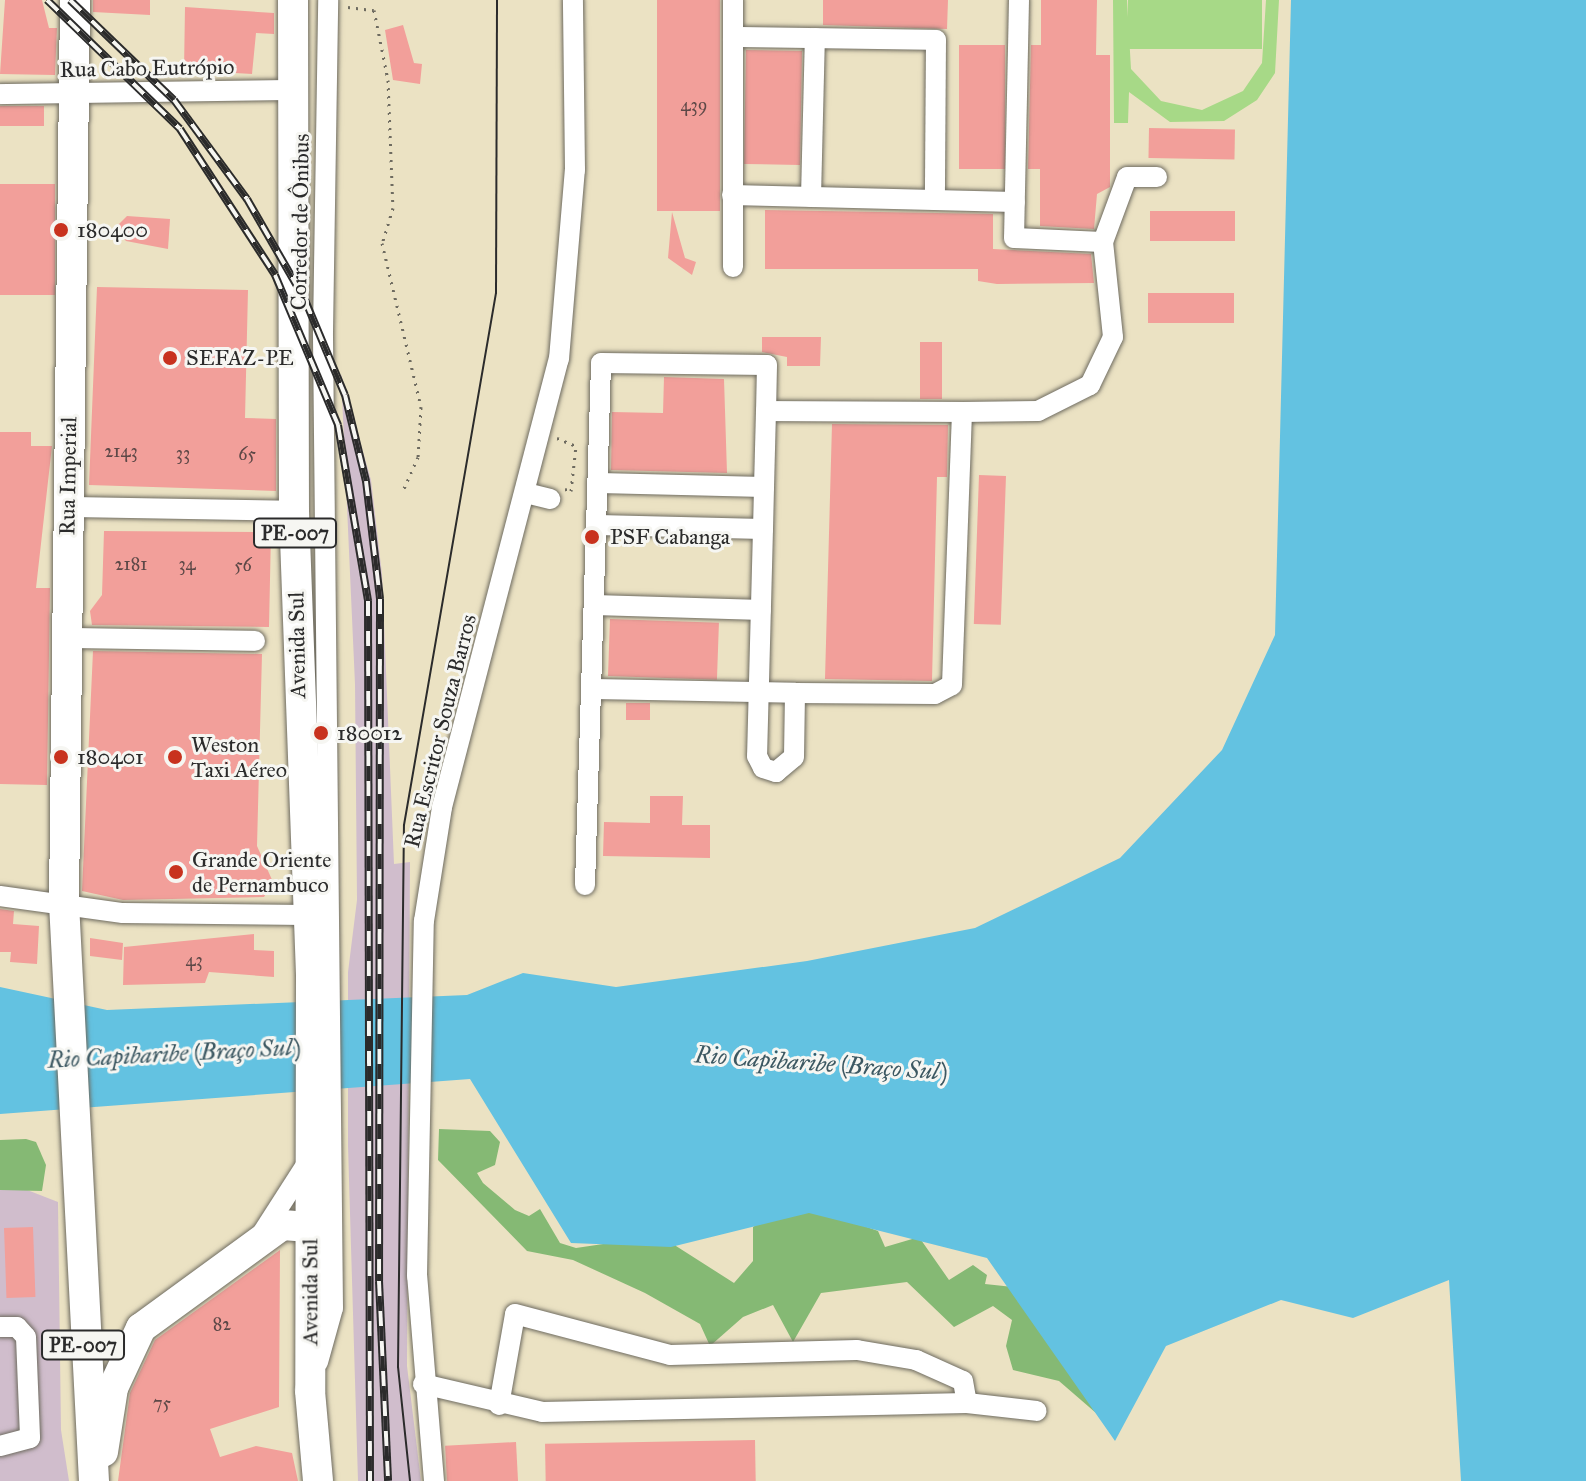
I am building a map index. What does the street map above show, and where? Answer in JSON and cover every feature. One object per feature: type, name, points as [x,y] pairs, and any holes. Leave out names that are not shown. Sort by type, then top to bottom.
[{"type":"highway","name":"Rua Imperial","points":[[75,0],[64,903],[76,1209],[97,1481]]},
{"type":"highway","name":"Avenida Sul","points":[[293,0],[294,511],[305,915],[320,974],[325,1123],[311,1157],[310,1391],[318,1481]]},
{"type":"highway","points":[[97,1481],[127,1348],[171,1299],[254,1242],[293,1220],[310,1227]]},
{"type":"street","name":"Rua Escritor Souza Barros","points":[[434,1481],[423,1384],[419,1153],[424,921],[442,807],[542,429],[571,267],[573,0]]},
{"type":"street","points":[[733,0],[733,267]]},
{"type":"street","points":[[1019,0],[1014,238],[1103,242]]},
{"type":"street","name":"Corredor de Ônibus","points":[[320,974],[328,3]]},
{"type":"street","points":[[733,37],[936,40],[935,200]]},
{"type":"street","points":[[811,197],[815,38]]},
{"type":"street","name":"Rua Cabo Eutrópio","points":[[0,94],[295,90]]},
{"type":"street","points":[[766,411],[1038,411],[1090,385],[1113,337],[1103,242],[1127,177],[1157,177]]},
{"type":"street","points":[[732,195],[1015,202]]},
{"type":"street","points":[[585,885],[594,689],[601,363],[767,365],[757,756],[776,772],[794,757],[795,693]]},
{"type":"street","points":[[594,689],[935,694],[952,685],[962,412]]},
{"type":"street","points":[[599,483],[764,487]]},
{"type":"street","points":[[526,493],[552,491]]},
{"type":"street","points":[[68,507],[294,511]]},
{"type":"street","points":[[598,525],[763,529]]},
{"type":"street","points":[[596,605],[761,610]]},
{"type":"street","points":[[67,638],[255,641]]},
{"type":"street","points":[[0,896],[123,913],[305,915]]},
{"type":"street","points":[[310,1391],[333,1308],[325,1123]]},
{"type":"street","points":[[254,1242],[311,1157]]},
{"type":"street","points":[[499,1405],[515,1314],[670,1355],[857,1350],[916,1360],[963,1381],[967,1403]]},
{"type":"street","points":[[0,1327],[17,1327],[26,1337],[30,1438],[0,1446]]},
{"type":"street","points":[[423,1384],[499,1405],[542,1412],[967,1403],[1037,1411]]},
{"type":"path","points":[[328,3],[374,10],[388,80],[393,208],[382,243],[421,407],[418,457],[402,493]]},
{"type":"path","points":[[542,429],[576,446],[600,446]]},
{"type":"path","points":[[552,491],[571,491],[576,446]]},
{"type":"shaded area","points":[[341,374],[371,480],[382,574],[394,864],[410,862],[407,1366],[421,1481],[358,1481],[348,1146],[348,972],[357,900],[355,684]]},
{"type":"shaded area","points":[[22,1188],[58,1202],[61,1430],[69,1481],[0,1481],[0,1190]]},
{"type":"green space","points":[[1113,0],[1127,0],[1131,69],[1161,101],[1202,110],[1243,91],[1262,63],[1266,0],[1279,0],[1275,73],[1257,100],[1224,121],[1170,122],[1129,92],[1128,123],[1114,123]]},
{"type":"green space","points":[[1128,0],[1262,0],[1262,49],[1128,49]]},
{"type":"green space","points":[[439,1129],[490,1131],[500,1142],[495,1165],[477,1173],[483,1183],[515,1210],[529,1216],[540,1209],[560,1243],[576,1248],[671,1234],[676,1246],[734,1283],[753,1261],[753,1227],[792,1200],[878,1231],[885,1247],[919,1237],[949,1280],[973,1265],[987,1275],[985,1284],[1013,1287],[1096,1413],[1059,1381],[1013,1370],[1006,1346],[1012,1320],[993,1306],[954,1327],[907,1282],[821,1293],[793,1342],[773,1305],[743,1317],[710,1346],[700,1324],[645,1293],[573,1260],[527,1251],[438,1160]]},
{"type":"green space","points":[[26,1139],[36,1142],[46,1165],[42,1191],[0,1190],[0,1140]]},
{"type":"water","name":"Rio Capibaribe (Braço Sul)","points":[[1291,0],[1586,0],[1586,1481],[1461,1481],[1449,1280],[1353,1318],[1281,1300],[1166,1346],[1115,1441],[987,1258],[809,1213],[671,1247],[571,1243],[470,1079],[0,1114],[0,987],[107,1010],[467,995],[523,973],[616,987],[807,961],[975,928],[1120,858],[1222,750],[1275,635]]},
{"type":"building","points":[[5,0],[42,0],[49,28],[57,28],[55,75],[0,74]]},
{"type":"building","points":[[93,0],[150,0],[150,15],[93,12]]},
{"type":"building","points":[[657,0],[720,0],[720,211],[657,211]]},
{"type":"building","points":[[823,0],[948,0],[947,29],[823,25]]},
{"type":"building","points":[[1041,0],[1097,0],[1096,55],[1110,55],[1110,187],[1097,194],[1094,229],[1040,226],[1040,169],[1028,169],[1031,45],[1041,45]]},
{"type":"building","points":[[185,7],[274,13],[274,34],[256,33],[252,74],[184,70]]},
{"type":"building","points":[[403,25],[414,63],[422,64],[420,84],[393,80],[385,30]]},
{"type":"building","points":[[959,45],[1005,45],[1005,169],[959,169]]},
{"type":"building","points":[[746,50],[802,51],[800,165],[744,164]]},
{"type":"building","points":[[0,106],[44,106],[44,126],[0,126]]},
{"type":"building","points":[[1149,128],[1235,130],[1234,159],[1148,158]]},
{"type":"building","points":[[0,184],[55,184],[55,295],[0,295]]},
{"type":"building","points":[[765,210],[993,214],[993,249],[1091,254],[1094,283],[997,284],[978,281],[978,269],[765,269]]},
{"type":"building","points":[[1150,211],[1235,211],[1235,241],[1150,241]]},
{"type":"building","points":[[672,212],[685,258],[696,262],[692,275],[668,258]]},
{"type":"building","points":[[127,216],[170,219],[168,249],[126,241],[115,228]]},
{"type":"building","points":[[97,287],[248,290],[245,418],[276,419],[276,491],[89,485]]},
{"type":"building","points":[[1148,293],[1234,293],[1234,323],[1148,323]]},
{"type":"building","points":[[762,337],[821,337],[820,366],[787,366],[787,357],[762,352]]},
{"type":"building","points":[[920,342],[942,342],[942,399],[920,399]]},
{"type":"building","points":[[664,377],[724,379],[727,473],[611,470],[612,412],[663,413]]},
{"type":"building","points":[[832,424],[948,425],[947,477],[937,477],[932,681],[825,679]]},
{"type":"building","points":[[0,432],[31,432],[31,446],[52,446],[36,588],[50,588],[47,785],[0,784]]},
{"type":"building","points":[[979,475],[1006,476],[1001,625],[974,624]]},
{"type":"building","points":[[104,531],[271,532],[269,627],[92,625],[90,611],[102,595]]},
{"type":"building","points":[[610,619],[719,623],[717,680],[608,676]]},
{"type":"building","name":"Weston Taxi Aéreo","points":[[93,651],[262,654],[257,846],[273,882],[264,897],[123,900],[82,891]]},
{"type":"building","points":[[626,703],[650,703],[650,720],[626,720]]},
{"type":"building","points":[[650,796],[683,796],[682,825],[710,825],[710,858],[603,856],[604,822],[650,823]]},
{"type":"building","points":[[0,909],[14,911],[13,924],[39,926],[37,964],[10,962],[11,952],[0,952]]},
{"type":"building","points":[[254,934],[254,950],[274,951],[274,977],[209,972],[205,983],[123,985],[124,947]]},
{"type":"building","points":[[90,938],[123,943],[122,960],[90,956]]},
{"type":"building","points":[[33,1227],[35,1297],[6,1298],[4,1228]]},
{"type":"building","points":[[280,1250],[279,1407],[210,1429],[220,1457],[256,1446],[292,1453],[298,1481],[118,1481],[130,1393],[155,1340]]},
{"type":"building","points":[[755,1440],[756,1481],[546,1481],[545,1444]]},
{"type":"building","points":[[516,1442],[518,1481],[447,1481],[445,1446]]},
{"type":"tram line","points":[[410,1481],[398,1367],[404,825],[496,293],[497,0]]},
{"type":"railway","points":[[47,0],[180,129],[275,275],[338,425],[368,601],[370,1481]]},
{"type":"railway","points":[[70,0],[174,100],[247,199],[305,300],[345,395],[366,481],[380,599],[379,1281],[388,1481]]},
{"type":"place","name":"180400","points":[[61,230]]},
{"type":"place","name":"SEFAZ-PE","points":[[170,358]]},
{"type":"place","name":"PSF Cabanga","points":[[592,537]]},
{"type":"place","name":"180012","points":[[321,733]]},
{"type":"place","name":"180401","points":[[61,757]]},
{"type":"place","name":"Weston Taxi Aéreo","points":[[175,757]]},
{"type":"place","name":"Grande Oriente de Pernambuco","points":[[176,872]]}]
